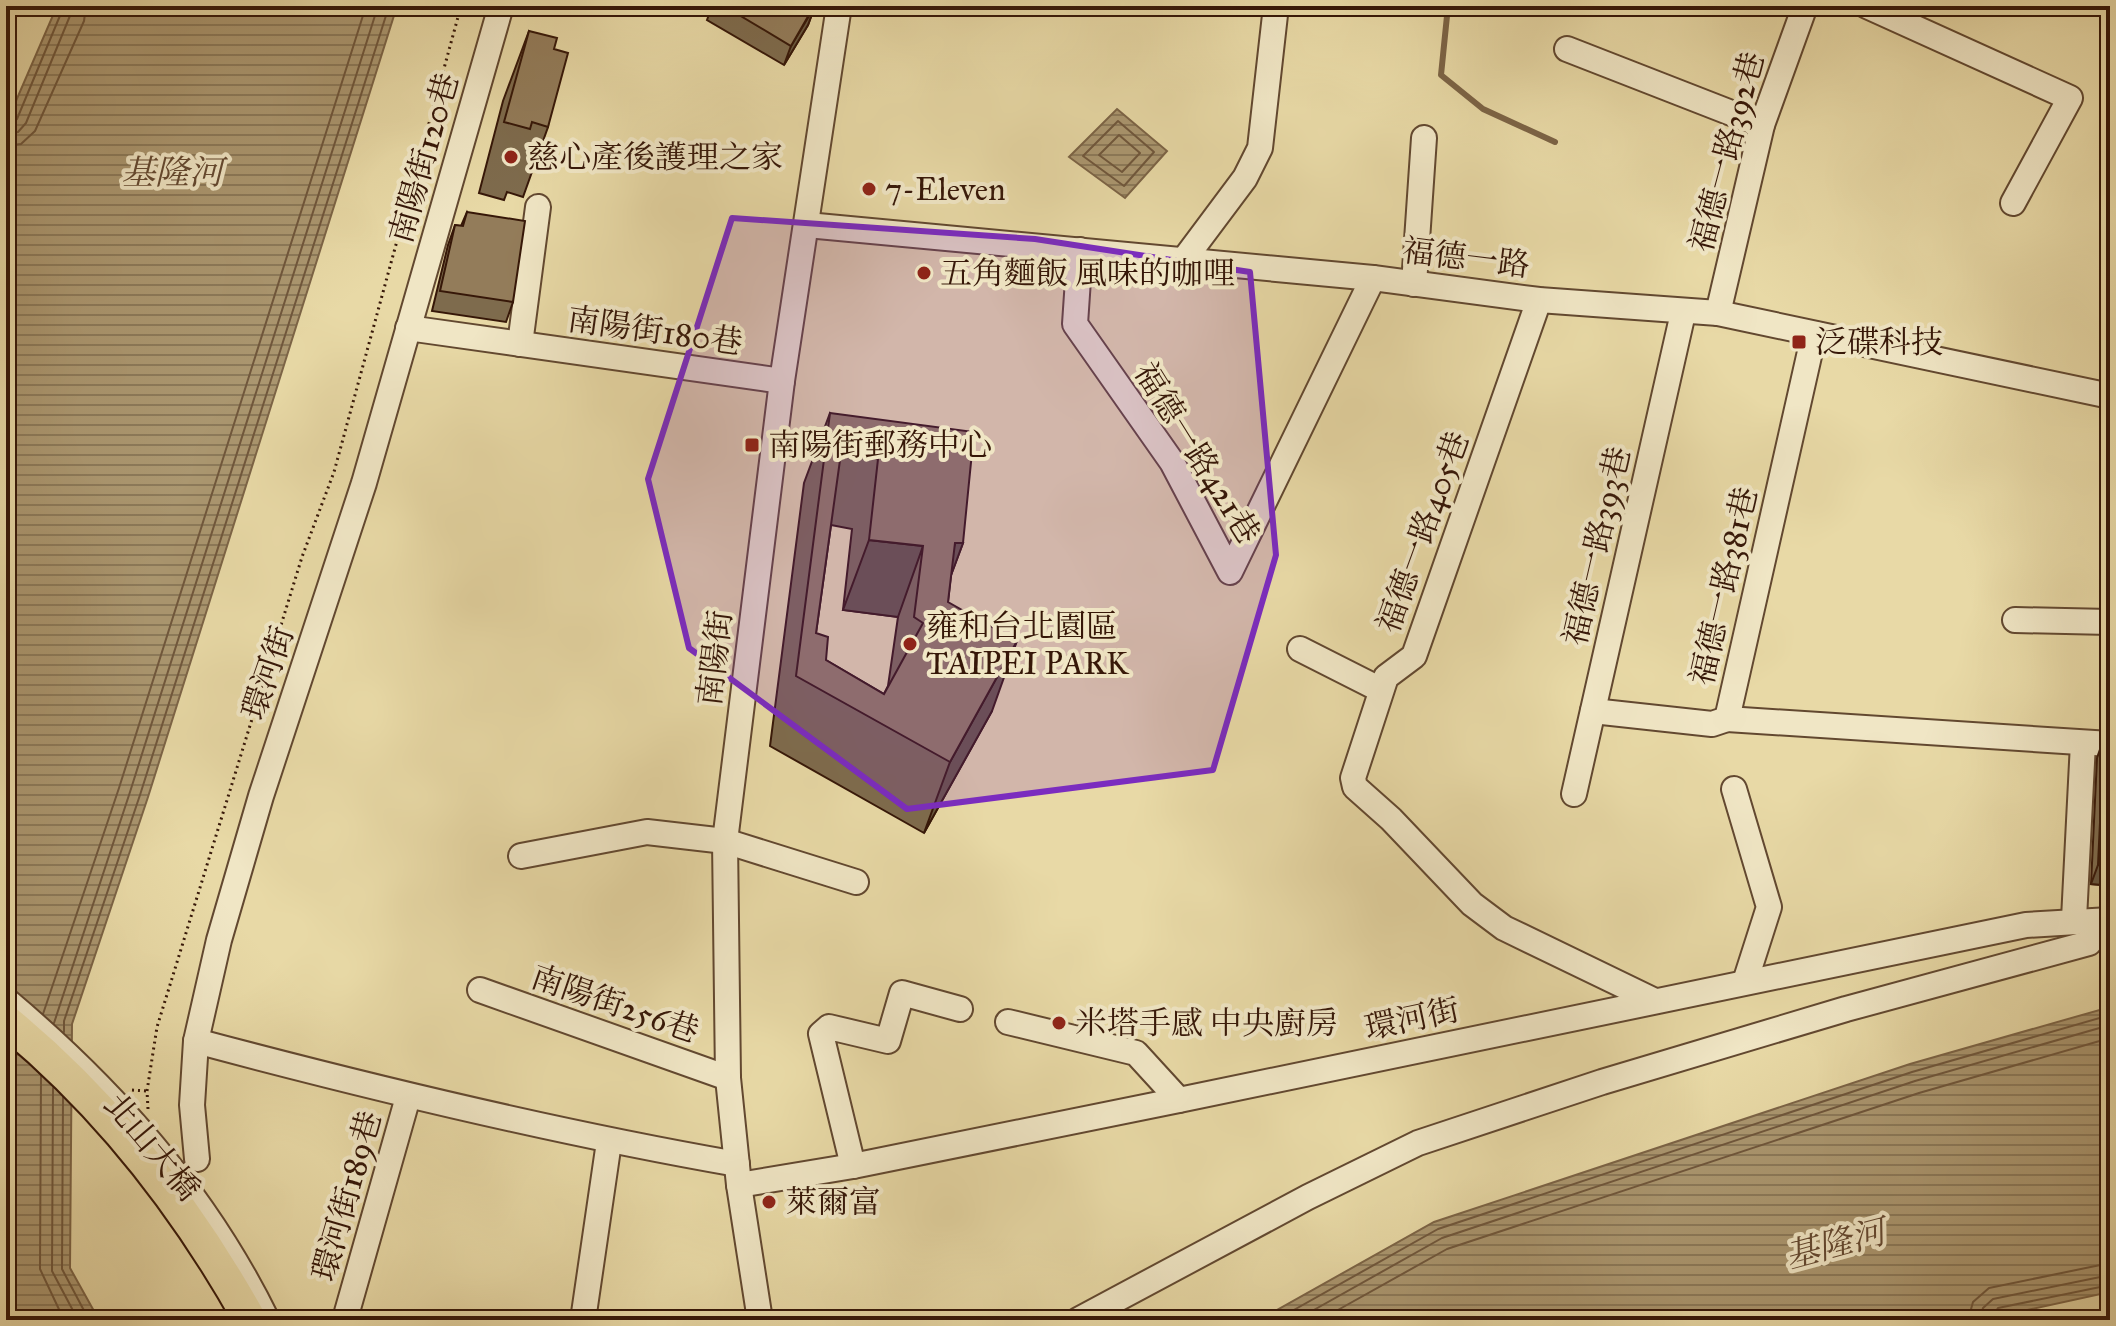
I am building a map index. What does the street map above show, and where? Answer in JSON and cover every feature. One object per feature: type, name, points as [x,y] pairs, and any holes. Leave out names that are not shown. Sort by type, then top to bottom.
[{"type":"main road","name":"北山大橋","points":[[6,1021],[110,1117],[148,1162],[210,1249],[250,1320]]},
{"type":"street","name":"南陽街120巷","points":[[408,328],[501,6]]},
{"type":"street","name":"南陽街","points":[[760,1320],[738,1174],[728,1078],[725,841],[782,381],[839,6]]},
{"type":"street","points":[[1183,261],[1245,178],[1260,148],[1276,6]]},
{"type":"street","points":[[1867,6],[2070,98],[2013,203]]},
{"type":"street","name":"福德一路392巷","points":[[1718,313],[1762,125],[1801,8]]},
{"type":"street","points":[[1567,49],[1762,125]]},
{"type":"street","points":[[1414,284],[1424,138]]},
{"type":"street","name":"南陽街180巷","points":[[520,344],[538,207]]},
{"type":"street","name":"福德一路","points":[[807,225],[1373,278],[1539,300],[1683,313],[1718,313],[2110,396]]},
{"type":"street","name":"福德一路421巷","points":[[1080,250],[1075,324],[1172,462],[1230,572],[1373,278]]},
{"type":"street","name":"福德一路405巷","points":[[1539,300],[1414,656],[1386,677],[1353,778],[1355,787],[1391,819],[1472,904],[1504,928],[1653,1000]]},
{"type":"street","name":"福德一路393巷","points":[[1574,794],[1683,313]]},
{"type":"street","name":"南陽街180巷","points":[[408,328],[782,381]]},
{"type":"street","name":"環河街","points":[[197,1159],[192,1105],[196,1041],[219,940],[261,796],[350,527],[408,328]]},
{"type":"street","name":"福德一路381巷","points":[[1593,711],[1712,724],[1727,719],[1814,334]]},
{"type":"street","points":[[2015,620],[2110,622]]},
{"type":"street","points":[[1300,649],[1381,690]]},
{"type":"street","points":[[1727,719],[2110,744]]},
{"type":"street","points":[[1078,1320],[1308,1197],[1418,1143],[1632,1072],[2089,943],[2094,920],[2083,743]]},
{"type":"street","points":[[1734,789],[1769,907],[1745,982]]},
{"type":"street","points":[[521,856],[647,832],[725,841],[856,882]]},
{"type":"street","name":"環河街","points":[[196,1041],[408,1097],[738,1174],[853,1166],[2026,925],[2094,920]]},
{"type":"street","name":"南陽街256巷","points":[[480,990],[728,1078]]},
{"type":"street","points":[[853,1166],[821,1034],[829,1027],[888,1041],[902,993],[960,1009]]},
{"type":"street","name":"北山大橋","points":[[6,1000],[82,1066],[160,1152],[203,1208],[267,1320]]},
{"type":"street","points":[[1008,1022],[1136,1053],[1179,1100]]},
{"type":"street","name":"環河街189巷","points":[[347,1312],[408,1097]]},
{"type":"street","points":[[583,1320],[609,1142]]},
{"type":"path","points":[[2096,963],[2110,959]]},
{"type":"highlighted area","points":[[732,218],[1035,239],[1250,272],[1276,555],[1213,770],[907,809],[689,648],[648,479]]},
{"type":"water","name":"基隆河","points":[[57,6],[397,6],[148,797],[72,1024],[70,1268],[99,1320],[6,1320],[6,124]]},
{"type":"water","points":[[1117,109],[1167,151],[1125,198],[1069,157]]},
{"type":"water","name":"基隆河","points":[[2110,1007],[2110,1292],[1981,1320],[1259,1320],[1434,1222],[1910,1064]]},
{"type":"building","points":[[724,6],[814,6],[791,46]]},
{"type":"building","points":[[529,31],[557,38],[554,49],[568,53],[548,127],[532,122],[530,129],[504,122]]},
{"type":"building","points":[[467,212],[525,221],[513,302],[440,291],[455,225],[463,226]]},
{"type":"building","points":[[830,413],[974,432],[963,543],[955,543],[948,602],[1017,641],[950,762],[796,676]],"holes":[[[841,453],[878,459],[869,540],[923,546],[914,617],[923,623],[884,694],[826,660],[828,637],[816,633]]]},
{"type":"building","points":[[2104,738],[2110,738],[2109,865],[2098,865]]},
{"type":"waterway","points":[[1448,6],[1441,75],[1483,109],[1555,142]]},
{"type":"place","name":"慈心產後護理之家","points":[[511,157]]},
{"type":"place","name":"7-Eleven","points":[[869,189]]},
{"type":"place","name":"五角麵飯 風味的咖哩","points":[[924,273]]},
{"type":"place","name":"泛碟科技","points":[[1799,342]]},
{"type":"place","name":"南陽街郵務中心","points":[[752,445]]},
{"type":"place","name":"雍和台北園區 TAIPEI PARK","points":[[910,644]]},
{"type":"place","name":"米塔手感 中央廚房","points":[[1059,1023]]},
{"type":"place","name":"萊爾富","points":[[769,1202]]}]
